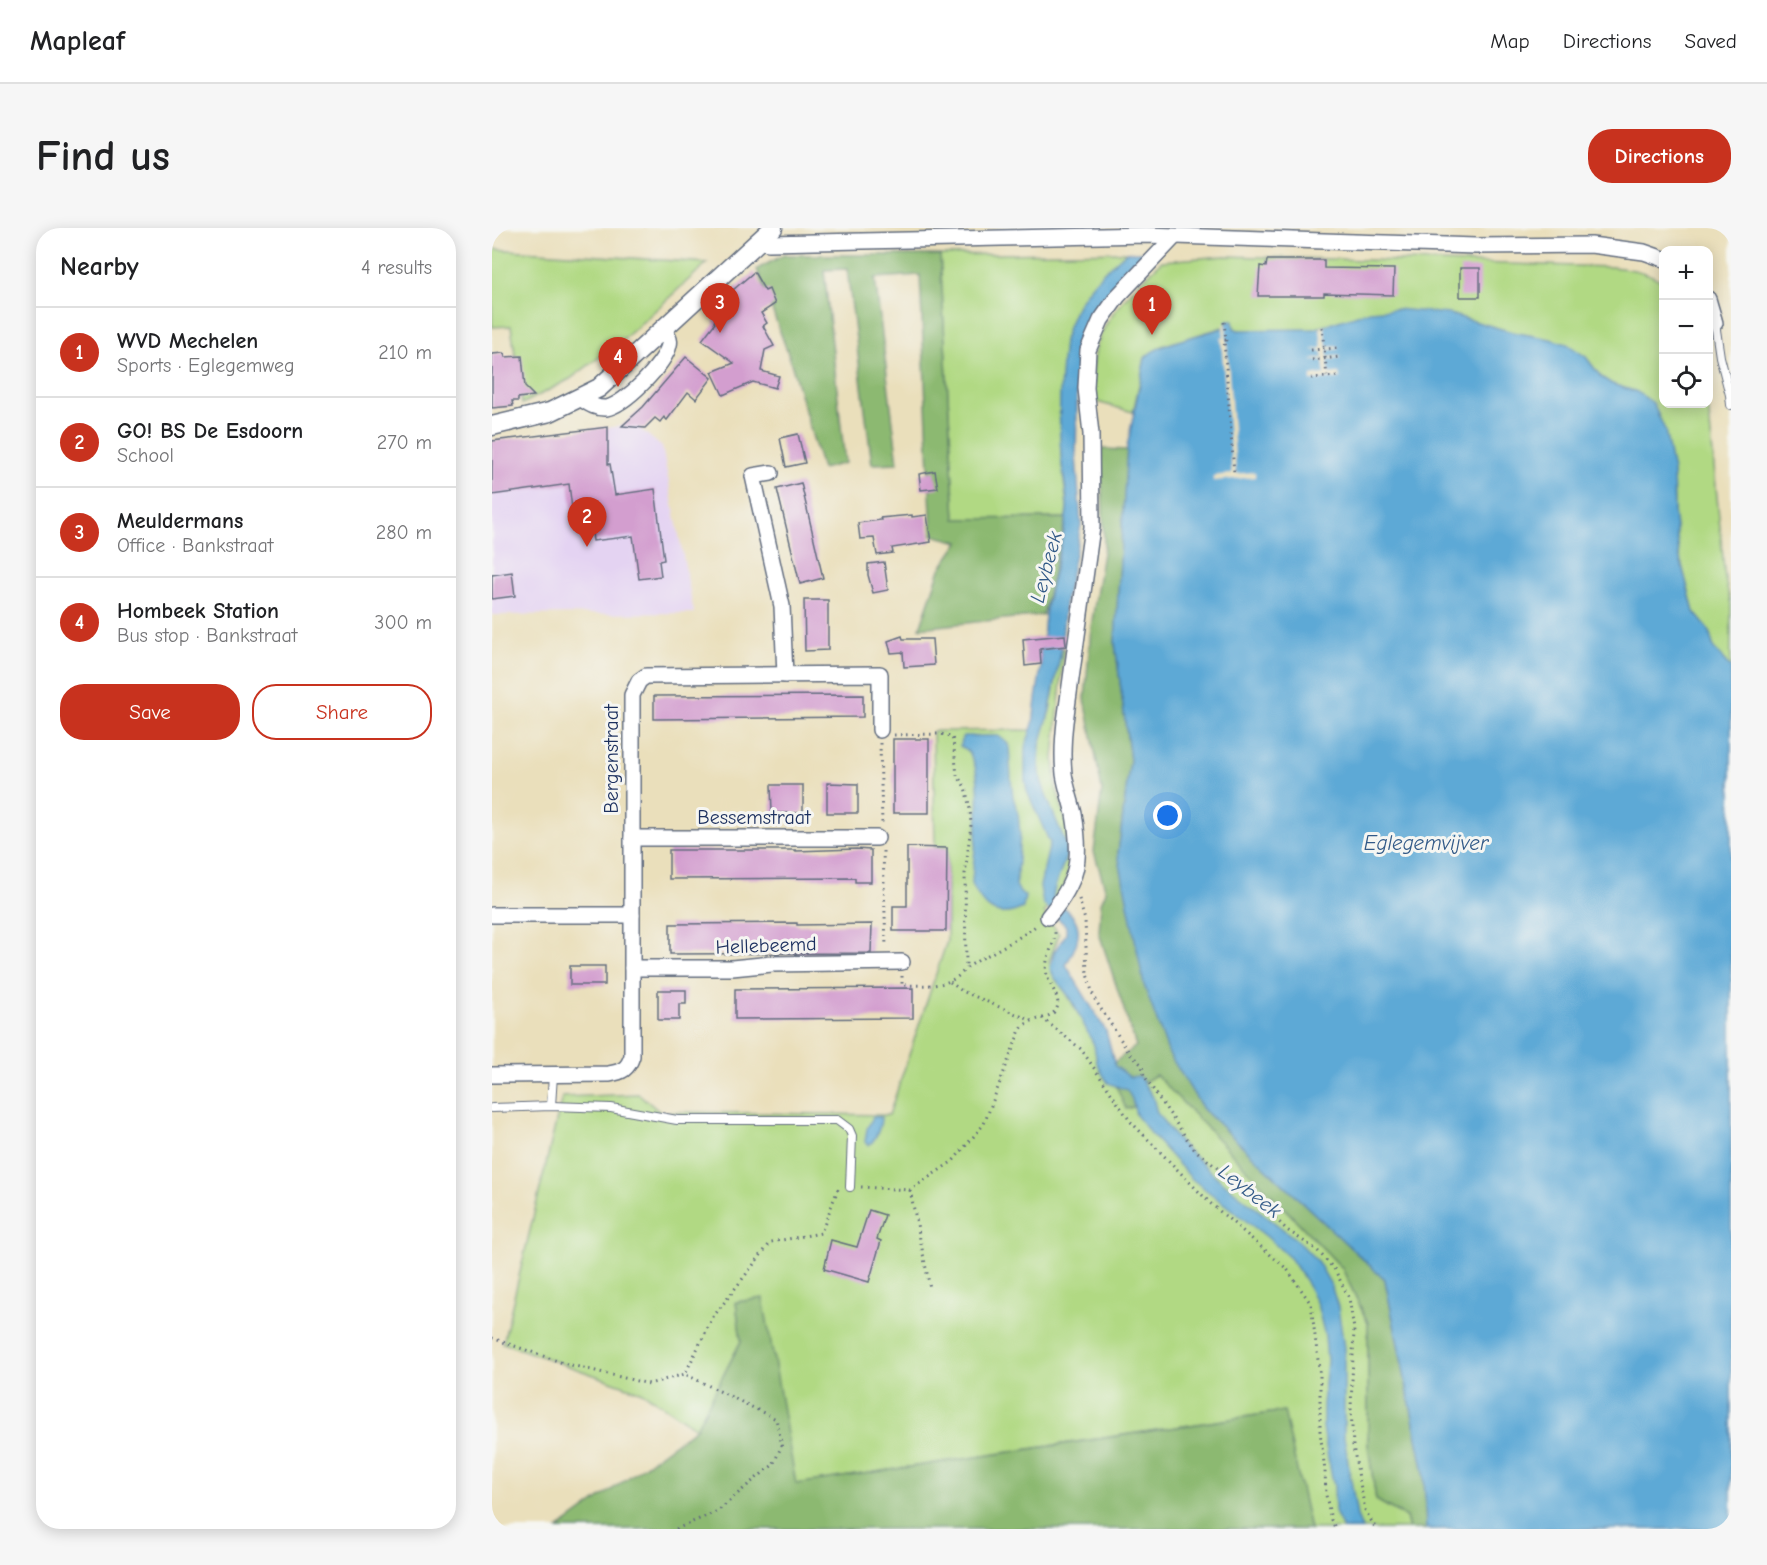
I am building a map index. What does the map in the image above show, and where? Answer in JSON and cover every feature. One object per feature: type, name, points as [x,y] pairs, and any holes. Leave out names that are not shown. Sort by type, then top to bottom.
[{"type":"street","points":[[492,426],[550,412],[599,388],[773,228]]},
{"type":"street","points":[[758,241],[769,243],[862,242],[1146,235],[1476,246],[1591,245],[1644,252],[1659,257]]},
{"type":"street","points":[[1048,917],[1063,899],[1076,869],[1077,846],[1074,814],[1064,776],[1062,752],[1092,527],[1091,434],[1086,388],[1088,350],[1101,320],[1118,296],[1174,237]]},
{"type":"street","points":[[1708,300],[1714,322]]},
{"type":"street","points":[[580,398],[594,406],[604,408],[614,406],[633,392],[652,373],[670,344],[669,336],[662,328]]},
{"type":"street","points":[[771,473],[753,476],[782,606],[785,675]]},
{"type":"street","name":"Bergenstraat","points":[[492,1075],[609,1074],[621,1072],[629,1066],[632,1056],[632,695],[639,681],[646,676],[880,674],[880,730]]},
{"type":"street","name":"Bessemstraat","points":[[632,838],[877,838]]},
{"type":"street","points":[[492,915],[632,915]]},
{"type":"street","name":"Hellebeemd","points":[[632,968],[732,968],[772,964],[902,963]]},
{"type":"lane","points":[[1714,322],[1731,405]]},
{"type":"lane","points":[[551,1106],[553,1075]]},
{"type":"lane","points":[[492,1108],[551,1106],[611,1108],[676,1120],[837,1120],[849,1129],[852,1136],[850,1187]]},
{"type":"path","points":[[1224,322],[1234,473]]},
{"type":"path","points":[[1322,327],[1327,377]]},
{"type":"path","points":[[1311,350],[1338,348]]},
{"type":"path","points":[[1312,360],[1340,357]]},
{"type":"path","points":[[1311,378],[1339,376]]},
{"type":"path","points":[[880,730],[880,736],[941,734],[951,736],[953,740],[957,775],[967,792],[971,825],[965,860],[966,968]]},
{"type":"path","points":[[1072,882],[1085,920],[1087,974],[1094,998],[1130,1054],[1142,1065],[1144,1075],[1158,1097],[1194,1149],[1258,1202],[1287,1230],[1317,1250],[1335,1270],[1349,1298],[1354,1329],[1351,1408],[1353,1446],[1365,1510],[1376,1529]]},
{"type":"path","points":[[685,1374],[713,1317],[771,1242],[821,1233],[839,1186],[910,1190],[953,1161],[984,1124],[1020,1030],[1031,1020],[1052,1014],[1057,1007],[1057,1000],[1047,977],[1046,967],[1048,953],[1055,937],[1055,927],[1048,917],[1017,939],[983,956],[950,982],[932,985],[902,985],[902,963]]},
{"type":"path","points":[[950,982],[962,991],[1031,1020]]},
{"type":"path","points":[[1042,1018],[1081,1049],[1130,1121],[1201,1194],[1287,1269],[1311,1304],[1320,1376],[1320,1431],[1326,1495],[1331,1520],[1336,1529]]},
{"type":"path","points":[[910,1190],[930,1288]]},
{"type":"path","points":[[492,1338],[563,1363],[649,1384],[685,1374],[776,1419],[782,1445],[773,1465],[718,1512],[676,1529]]},
{"type":"shaded area","points":[[622,426],[638,427],[662,447],[694,613],[492,615],[492,441]]},
{"type":"green space","points":[[492,249],[707,263],[624,339],[570,379],[522,404],[511,326],[492,327]]},
{"type":"green space","points":[[1127,252],[1087,291],[1073,314],[1064,341],[1061,456],[1067,507],[1066,518],[955,519],[940,255]]},
{"type":"green space","points":[[784,255],[940,255],[955,519],[1066,518],[1043,615],[920,628],[940,569],[959,542],[932,535],[920,275],[875,278],[898,463],[872,464],[847,269],[824,270],[845,463],[822,469],[789,356],[757,269]]},
{"type":"green space","points":[[1225,256],[1612,267],[1645,273],[1659,279],[1659,408],[1708,408],[1725,579],[1731,604],[1731,668],[1714,649],[1709,630],[1694,612],[1679,554],[1674,511],[1673,471],[1637,392],[1612,384],[1601,377],[1586,357],[1550,339],[1512,332],[1449,314],[1339,321],[1314,329],[1244,331],[1235,329],[1233,326],[1226,326],[1162,346],[1145,358],[1133,412],[1093,401],[1093,364],[1097,344],[1103,330],[1119,305],[1162,261]]},
{"type":"green space","points":[[1101,449],[1127,450],[1115,643],[1130,760],[1118,854],[1203,1109],[1385,1280],[1424,1472],[1426,1529],[1409,1529],[1406,1517],[1376,1500],[1368,1445],[1368,1323],[1342,1268],[1156,1075],[1139,1085],[1151,1102],[1126,1109],[1108,1067],[1136,1046],[1099,933],[1101,903],[1106,891],[1094,852],[1102,790],[1085,699],[1091,627],[1104,546]]},
{"type":"green space","points":[[1064,648],[1054,758],[1056,787],[1068,828],[1069,865],[1064,889],[1044,913],[1059,934],[1049,962],[1108,1067],[1139,1085],[1156,1074],[1342,1268],[1368,1323],[1368,1445],[1376,1500],[1406,1517],[1409,1529],[1310,1529],[1283,1411],[796,1484],[736,1302],[741,1341],[696,1428],[642,1392],[503,1343],[562,1097],[639,1094],[660,1112],[889,1115],[947,941],[947,848],[935,848],[933,731],[1044,730],[1050,710],[1060,653]]},
{"type":"green space","points":[[763,1298],[796,1484],[1284,1411],[1310,1529],[558,1529],[696,1428],[741,1341],[736,1302]]},
{"type":"water","points":[[1127,252],[1147,252],[1095,310],[1087,324],[1078,353],[1076,456],[1081,525],[1065,603],[1061,652],[1050,709],[1040,745],[1039,764],[1047,798],[1066,844],[1066,857],[1053,896],[1072,915],[1077,924],[1077,942],[1066,965],[1106,1031],[1115,1066],[1130,1077],[1139,1076],[1153,1097],[1157,1113],[1179,1142],[1220,1180],[1298,1241],[1318,1262],[1331,1285],[1338,1307],[1344,1348],[1344,1437],[1357,1516],[1362,1529],[1343,1529],[1335,1512],[1334,1486],[1323,1427],[1327,1361],[1325,1336],[1317,1304],[1305,1280],[1291,1259],[1267,1237],[1192,1179],[1136,1115],[1127,1090],[1108,1083],[1097,1063],[1094,1045],[1071,999],[1050,968],[1054,952],[1066,934],[1066,926],[1043,904],[1040,886],[1050,843],[1027,791],[1025,748],[1033,724],[1041,667],[1040,649],[1044,649],[1045,613],[1067,509],[1060,426],[1064,341],[1073,314],[1087,291]]},
{"type":"water","name":"Eglegemvijver","points":[[1396,309],[1449,314],[1512,332],[1567,344],[1586,357],[1601,377],[1612,384],[1637,392],[1653,403],[1665,430],[1673,471],[1674,511],[1679,554],[1694,612],[1709,630],[1714,649],[1731,668],[1731,1529],[1426,1529],[1424,1472],[1385,1280],[1203,1109],[1169,1054],[1144,985],[1118,854],[1130,760],[1115,643],[1127,447],[1145,358],[1169,344],[1223,328],[1227,321],[1233,321],[1234,328],[1238,330],[1314,329],[1370,311]]},
{"type":"water","points":[[963,736],[998,736],[1009,746],[1013,797],[1018,813],[1020,834],[1016,885],[1020,893],[1025,896],[1023,908],[1014,912],[998,913],[986,906],[972,884],[978,788],[976,769],[970,754],[960,746]]},
{"type":"water","points":[[873,1117],[881,1117],[881,1121],[876,1136],[869,1145],[865,1142],[867,1129]]},
{"type":"pier","points":[[1223,324],[1226,324],[1236,474],[1255,472],[1255,477],[1213,481],[1213,476],[1232,474],[1221,338],[1224,338]]},
{"type":"pier","points":[[1324,326],[1327,347],[1338,346],[1338,349],[1327,350],[1328,357],[1339,356],[1340,358],[1328,360],[1329,374],[1339,373],[1340,378],[1311,381],[1311,376],[1325,374],[1323,360],[1312,361],[1312,359],[1323,358],[1322,351],[1311,350],[1322,348],[1320,327]]},
{"type":"building","points":[[1267,260],[1324,260],[1324,268],[1394,269],[1393,295],[1324,293],[1324,296],[1258,296],[1260,266],[1266,267]]},
{"type":"building","points":[[1460,268],[1480,268],[1480,297],[1460,297]]},
{"type":"building","points":[[754,272],[765,291],[769,289],[775,304],[761,313],[767,323],[763,326],[774,346],[765,350],[761,371],[779,376],[775,388],[753,382],[723,395],[712,372],[734,363],[702,340],[715,323],[721,306],[733,290]]},
{"type":"building","points":[[504,353],[505,357],[522,356],[525,387],[534,396],[518,398],[518,401],[512,401],[513,406],[492,408],[492,354]]},
{"type":"building","points":[[686,357],[712,378],[696,399],[688,392],[667,420],[664,417],[660,422],[655,418],[645,428],[622,426],[643,407]]},
{"type":"building","points":[[608,427],[608,464],[610,464],[615,495],[655,489],[664,560],[659,561],[661,576],[639,579],[633,536],[593,541],[590,515],[573,517],[569,484],[492,495],[492,441]]},
{"type":"building","points":[[798,434],[805,463],[786,467],[780,438]]},
{"type":"building","points":[[935,471],[938,488],[921,490],[919,474]]},
{"type":"building","points":[[801,483],[823,578],[800,584],[777,489]]},
{"type":"building","points":[[912,515],[912,517],[927,515],[931,542],[892,548],[893,553],[877,555],[874,538],[860,539],[858,523]]},
{"type":"building","points":[[884,562],[888,590],[873,593],[868,575],[868,564]]},
{"type":"building","points":[[512,572],[515,596],[492,599],[492,575]]},
{"type":"building","points":[[804,600],[828,600],[828,650],[805,651]]},
{"type":"building","points":[[1065,635],[1066,646],[1040,649],[1041,664],[1025,666],[1023,639]]},
{"type":"building","points":[[902,636],[903,639],[932,639],[934,665],[904,667],[903,652],[891,653],[888,641]]},
{"type":"building","points":[[863,695],[863,717],[654,719],[654,696]]},
{"type":"building","points":[[893,739],[929,739],[929,813],[893,813]]},
{"type":"building","points":[[827,783],[858,784],[858,813],[827,813]]},
{"type":"building","points":[[771,785],[803,785],[803,813],[772,813]]},
{"type":"building","points":[[907,847],[947,848],[946,931],[893,931],[893,906],[907,906]]},
{"type":"building","points":[[669,850],[871,850],[871,882],[855,882],[855,878],[669,879]]},
{"type":"building","points":[[797,923],[797,925],[872,924],[871,953],[670,954],[670,924]]},
{"type":"building","points":[[570,966],[605,966],[605,985],[570,985]]},
{"type":"building","points":[[913,988],[913,1018],[735,1019],[735,989]]},
{"type":"building","points":[[658,990],[686,990],[686,1004],[679,1004],[679,1020],[658,1020]]},
{"type":"building","points":[[869,1210],[885,1215],[877,1239],[881,1241],[869,1282],[824,1269],[831,1240],[857,1247]]},
{"type":"place","name":"Meuldermans","points":[[720,333]]},
{"type":"place","name":"WVD Mechelen","points":[[1152,335]]},
{"type":"place","name":"Hombeek Station","points":[[618,387]]},
{"type":"place","name":"GO! BS De Esdoorn","points":[[587,547]]},
{"type":"water label","name":"Leybeek","points":[[1046,567]]},
{"type":"water label","name":"Leybeek","points":[[1250,1191]]}]
